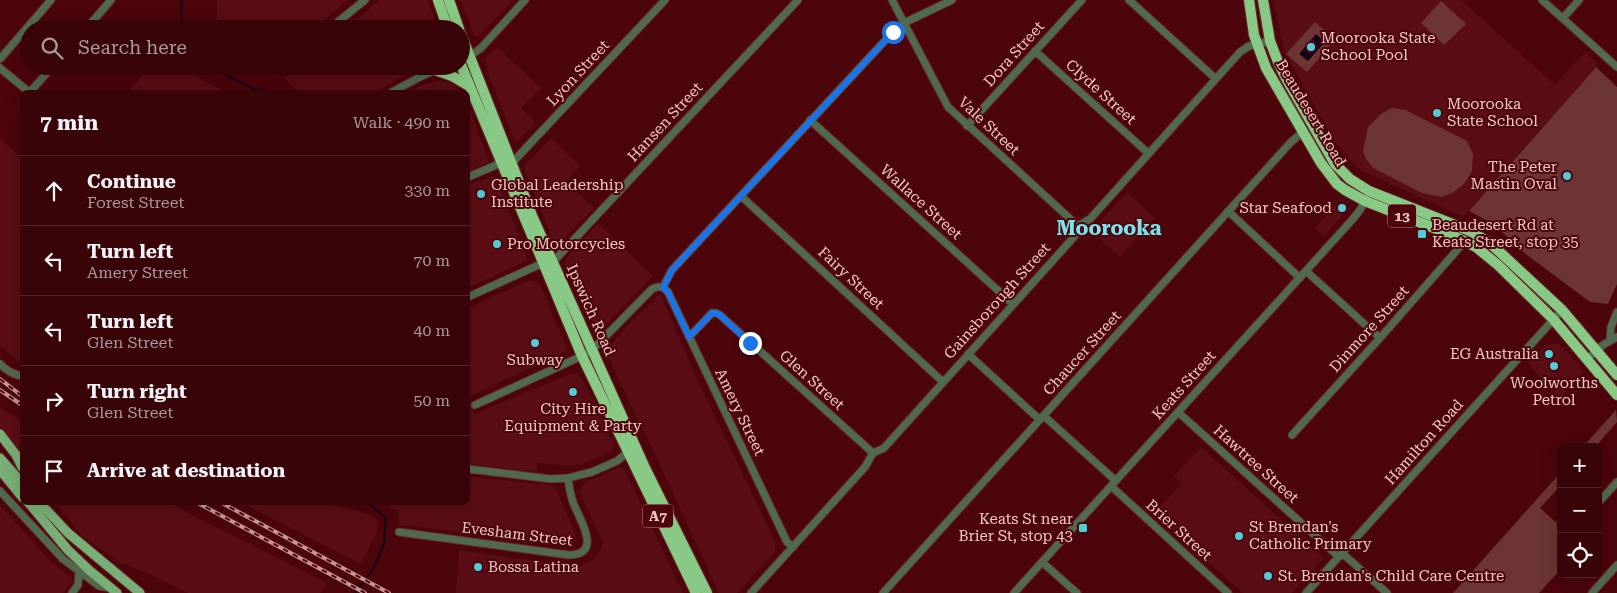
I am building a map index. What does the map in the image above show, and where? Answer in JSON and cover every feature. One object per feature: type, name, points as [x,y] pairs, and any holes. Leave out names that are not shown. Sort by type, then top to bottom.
[{"type":"highway","points":[[438,0],[445,20]]},
{"type":"highway","points":[[449,0],[456,20]]},
{"type":"highway","name":"Beaudesert Road","points":[[1249,0],[1256,43],[1266,68],[1329,174],[1345,190],[1364,201],[1476,247],[1498,265],[1553,319],[1617,395]]},
{"type":"highway","name":"Beaudesert Road","points":[[1263,0],[1270,40],[1278,62],[1335,164],[1350,179],[1370,191],[1479,236],[1504,255],[1562,310],[1617,375]]},
{"type":"highway","name":"Ipswich Road","points":[[470,70],[506,164],[548,263],[582,356],[696,593]]},
{"type":"highway","points":[[450,75],[469,86]]},
{"type":"highway","name":"Ipswich Road","points":[[465,75],[506,164]]},
{"type":"highway","name":"Ipswich Road","points":[[548,263],[592,350],[645,468],[707,593]]},
{"type":"main road","points":[[0,434],[20,464]]},
{"type":"main road","points":[[0,458],[20,481]]},
{"type":"main road","points":[[0,470],[20,495]]},
{"type":"main road","points":[[30,505],[68,550],[114,590]]},
{"type":"main road","points":[[42,505],[68,533],[140,593]]},
{"type":"street","points":[[34,20],[51,0]]},
{"type":"street","points":[[94,20],[111,0]]},
{"type":"street","points":[[340,20],[365,0]]},
{"type":"street","points":[[470,54],[481,48],[525,0]]},
{"type":"street","name":"Lyon Street","points":[[506,164],[665,0]]},
{"type":"street","name":"Hansen Street","points":[[548,263],[798,0]]},
{"type":"street","name":"Vale Street","points":[[892,0],[945,104],[1078,226]]},
{"type":"street","points":[[475,405],[592,350],[652,289],[656,287],[663,288],[672,270],[893,32],[904,23],[952,0]]},
{"type":"street","name":"Dora Street","points":[[967,126],[1082,0]]},
{"type":"street","points":[[1130,0],[1216,79]]},
{"type":"street","points":[[1542,0],[1617,67]]},
{"type":"street","points":[[1563,18],[1579,0]]},
{"type":"street","points":[[0,59],[20,36]]},
{"type":"street","name":"Gainsborough Street","points":[[751,593],[865,468],[873,453],[884,448],[942,381],[1074,237],[1078,226],[1090,219],[1240,52],[1256,43],[1270,40]]},
{"type":"street","name":"Clyde Street","points":[[1035,51],[1148,154]]},
{"type":"street","points":[[0,68],[27,90]]},
{"type":"street","points":[[31,90],[45,75]]},
{"type":"street","points":[[396,90],[426,75]]},
{"type":"street","name":"Wallace Street","points":[[810,120],[1013,304]]},
{"type":"street","name":"Chaucer Street","points":[[883,593],[1228,211],[1291,142],[1303,132]]},
{"type":"street","points":[[470,176],[506,164]]},
{"type":"street","name":"Keats Street","points":[[1014,593],[1352,220],[1370,191]]},
{"type":"street","name":"Fairy Street","points":[[741,196],[942,381]]},
{"type":"street","points":[[1228,211],[1300,278]]},
{"type":"street","name":"Dinmore Street","points":[[1292,435],[1465,241]]},
{"type":"street","points":[[470,296],[548,263]]},
{"type":"street","points":[[1306,271],[1380,338]]},
{"type":"street","name":"Amery Street","points":[[663,288],[668,292],[787,542],[793,547]]},
{"type":"street","name":"Hamilton Road","points":[[1306,593],[1562,310]]},
{"type":"street","points":[[1610,341],[1610,327],[1617,312]]},
{"type":"street","name":"Glen Street","points":[[689,337],[712,313],[720,315],[873,453]]},
{"type":"street","points":[[1587,359],[1617,337]]},
{"type":"street","name":"Brier Street","points":[[968,354],[1042,418],[1228,593]]},
{"type":"street","points":[[0,364],[11,372],[20,375]]},
{"type":"street","name":"Hawtree Street","points":[[1178,412],[1340,555],[1388,593]]},
{"type":"street","points":[[470,469],[551,479],[568,478],[592,472],[617,461],[628,452]]},
{"type":"street","name":"Evesham Street","points":[[399,532],[578,555],[584,552],[588,538],[573,502],[568,478]]},
{"type":"street","points":[[1602,499],[1617,482]]},
{"type":"street","points":[[0,490],[54,551],[99,586],[114,590]]},
{"type":"street","points":[[1042,562],[1077,593]]},
{"type":"street","points":[[1592,593],[1617,564]]},
{"type":"street","points":[[72,593],[78,585],[79,572]]},
{"type":"shaded area","points":[[217,0],[348,0],[324,20],[217,20]]},
{"type":"shaded area","points":[[380,0],[428,0],[435,20],[356,20]]},
{"type":"shaded area","points":[[461,0],[513,0],[478,37],[474,36],[470,20],[468,20]]},
{"type":"shaded area","name":"Moorooka State School","points":[[1273,0],[1461,0],[1555,85],[1585,52],[1598,64],[1463,217],[1360,170],[1335,142],[1284,51]]},
{"type":"shaded area","points":[[1441,1],[1466,24],[1444,45],[1421,23]]},
{"type":"shaded area","name":"Moorooka State School Pool","points":[[1315,22],[1335,40],[1307,72],[1286,54]]},
{"type":"shaded area","points":[[1316,34],[1325,42],[1308,61],[1299,54]]},
{"type":"shaded area","points":[[497,47],[541,88],[521,108],[536,123],[518,141],[515,140],[487,71],[485,59]]},
{"type":"shaded area","name":"The Peter Mastin Oval","points":[[1596,67],[1617,87],[1617,284],[1608,304],[1590,302],[1527,255],[1493,224],[1469,211]]},
{"type":"shaded area","points":[[142,75],[194,75],[222,90],[130,90]]},
{"type":"shaded area","points":[[288,75],[406,75],[379,90],[297,90],[284,78]]},
{"type":"shaded area","points":[[438,80],[452,83],[460,90],[411,90]]},
{"type":"shaded area","points":[[1392,108],[1405,110],[1467,141],[1473,154],[1472,171],[1464,184],[1454,192],[1442,197],[1422,193],[1373,168],[1363,151],[1368,127],[1381,114]]},
{"type":"shaded area","points":[[470,110],[489,162],[470,170]]},
{"type":"shaded area","points":[[0,138],[20,156],[20,362],[0,346]]},
{"type":"shaded area","points":[[551,138],[580,166],[566,182],[594,208],[560,241],[553,240],[525,170],[525,165]]},
{"type":"shaded area","points":[[495,176],[528,260],[470,287],[470,183]]},
{"type":"shaded area","points":[[1127,192],[1155,218],[1120,257],[1091,231]]},
{"type":"shaded area","points":[[1337,203],[1349,208],[1324,236],[1315,228]]},
{"type":"shaded area","points":[[598,223],[653,276],[600,331],[594,331],[565,265],[567,257]]},
{"type":"shaded area","points":[[530,280],[537,282],[541,287],[567,348],[566,351],[470,397],[470,307]]},
{"type":"shaded area","points":[[661,295],[697,379],[776,543],[775,552],[737,593],[719,593],[607,353],[608,348],[634,319],[654,301],[656,296]]},
{"type":"shaded area","points":[[1550,344],[1558,344],[1565,349],[1584,371],[1559,399],[1528,363],[1544,347]]},
{"type":"shaded area","points":[[572,373],[577,374],[582,378],[614,446],[612,451],[585,463],[569,466],[538,463],[536,472],[470,464],[470,400],[475,414]]},
{"type":"shaded area","points":[[0,408],[20,419],[20,451],[0,425]]},
{"type":"shaded area","points":[[1616,410],[1617,422],[1599,443],[1587,443]]},
{"type":"shaded area","name":"St Brendan's Catholic Primary","points":[[1201,447],[1324,558],[1292,593],[1243,593],[1154,514],[1182,483],[1174,476]]},
{"type":"shaded area","points":[[620,467],[624,469],[683,593],[456,593],[459,550],[580,567],[592,560],[600,551],[603,543],[580,493],[584,483]]},
{"type":"shaded area","points":[[470,476],[555,486],[576,535],[569,544],[399,525],[399,514],[389,505],[470,505]]},
{"type":"shaded area","points":[[1557,476],[1557,489],[1540,508],[1557,523],[1557,573],[1539,593],[1453,593]]},
{"type":"shaded area","points":[[0,505],[51,562],[72,578],[72,583],[63,593],[0,593]]},
{"type":"shaded area","points":[[57,505],[173,505],[327,583],[320,593],[188,593],[121,563],[82,536]]},
{"type":"shaded area","points":[[246,505],[329,505],[364,512],[379,520],[375,536],[361,564]]},
{"type":"waterway","points":[[181,0],[182,20]]},
{"type":"waterway","points":[[225,75],[254,89],[263,90]]},
{"type":"waterway","points":[[355,593],[372,571],[384,544],[386,518],[370,505]]},
{"type":"railway","points":[[0,379],[20,394]]},
{"type":"railway","points":[[0,390],[20,404]]},
{"type":"railway","points":[[202,505],[365,593]]},
{"type":"railway","points":[[226,505],[389,593]]},
{"type":"place","name":"Moorooka State School Pool","points":[[1311,47]]},
{"type":"place","name":"Moorooka State School","points":[[1437,113]]},
{"type":"place","name":"The Peter Mastin Oval","points":[[1567,176]]},
{"type":"place","name":"Global Leadership Institute","points":[[481,194]]},
{"type":"place","name":"Star Seafood","points":[[1342,208]]},
{"type":"place","name":"Beaudesert Rd at Keats Street, stop 35","points":[[1422,234]]},
{"type":"place","name":"Pro Motorcycles","points":[[497,244]]},
{"type":"place","name":"Subway","points":[[535,343]]},
{"type":"place","name":"EG Australia","points":[[1549,354]]},
{"type":"place","name":"Woolworths Petrol","points":[[1554,366]]},
{"type":"place","name":"City Hire Equipment & Party","points":[[573,392]]},
{"type":"place","name":"Keats St near Brier St, stop 43","points":[[1083,528]]},
{"type":"place","name":"St Brendan's Catholic Primary","points":[[1239,536]]},
{"type":"place","name":"Bossa Latina","points":[[478,567]]},
{"type":"place","name":"St. Brendan's Child Care Centre","points":[[1268,576]]},
{"type":"district","name":"Moorooka","points":[[1109,228]]},
{"type":"route","points":[[750,343],[716,313],[712,313],[689,337],[668,292],[663,288],[667,278],[672,270],[893,32]]}]
